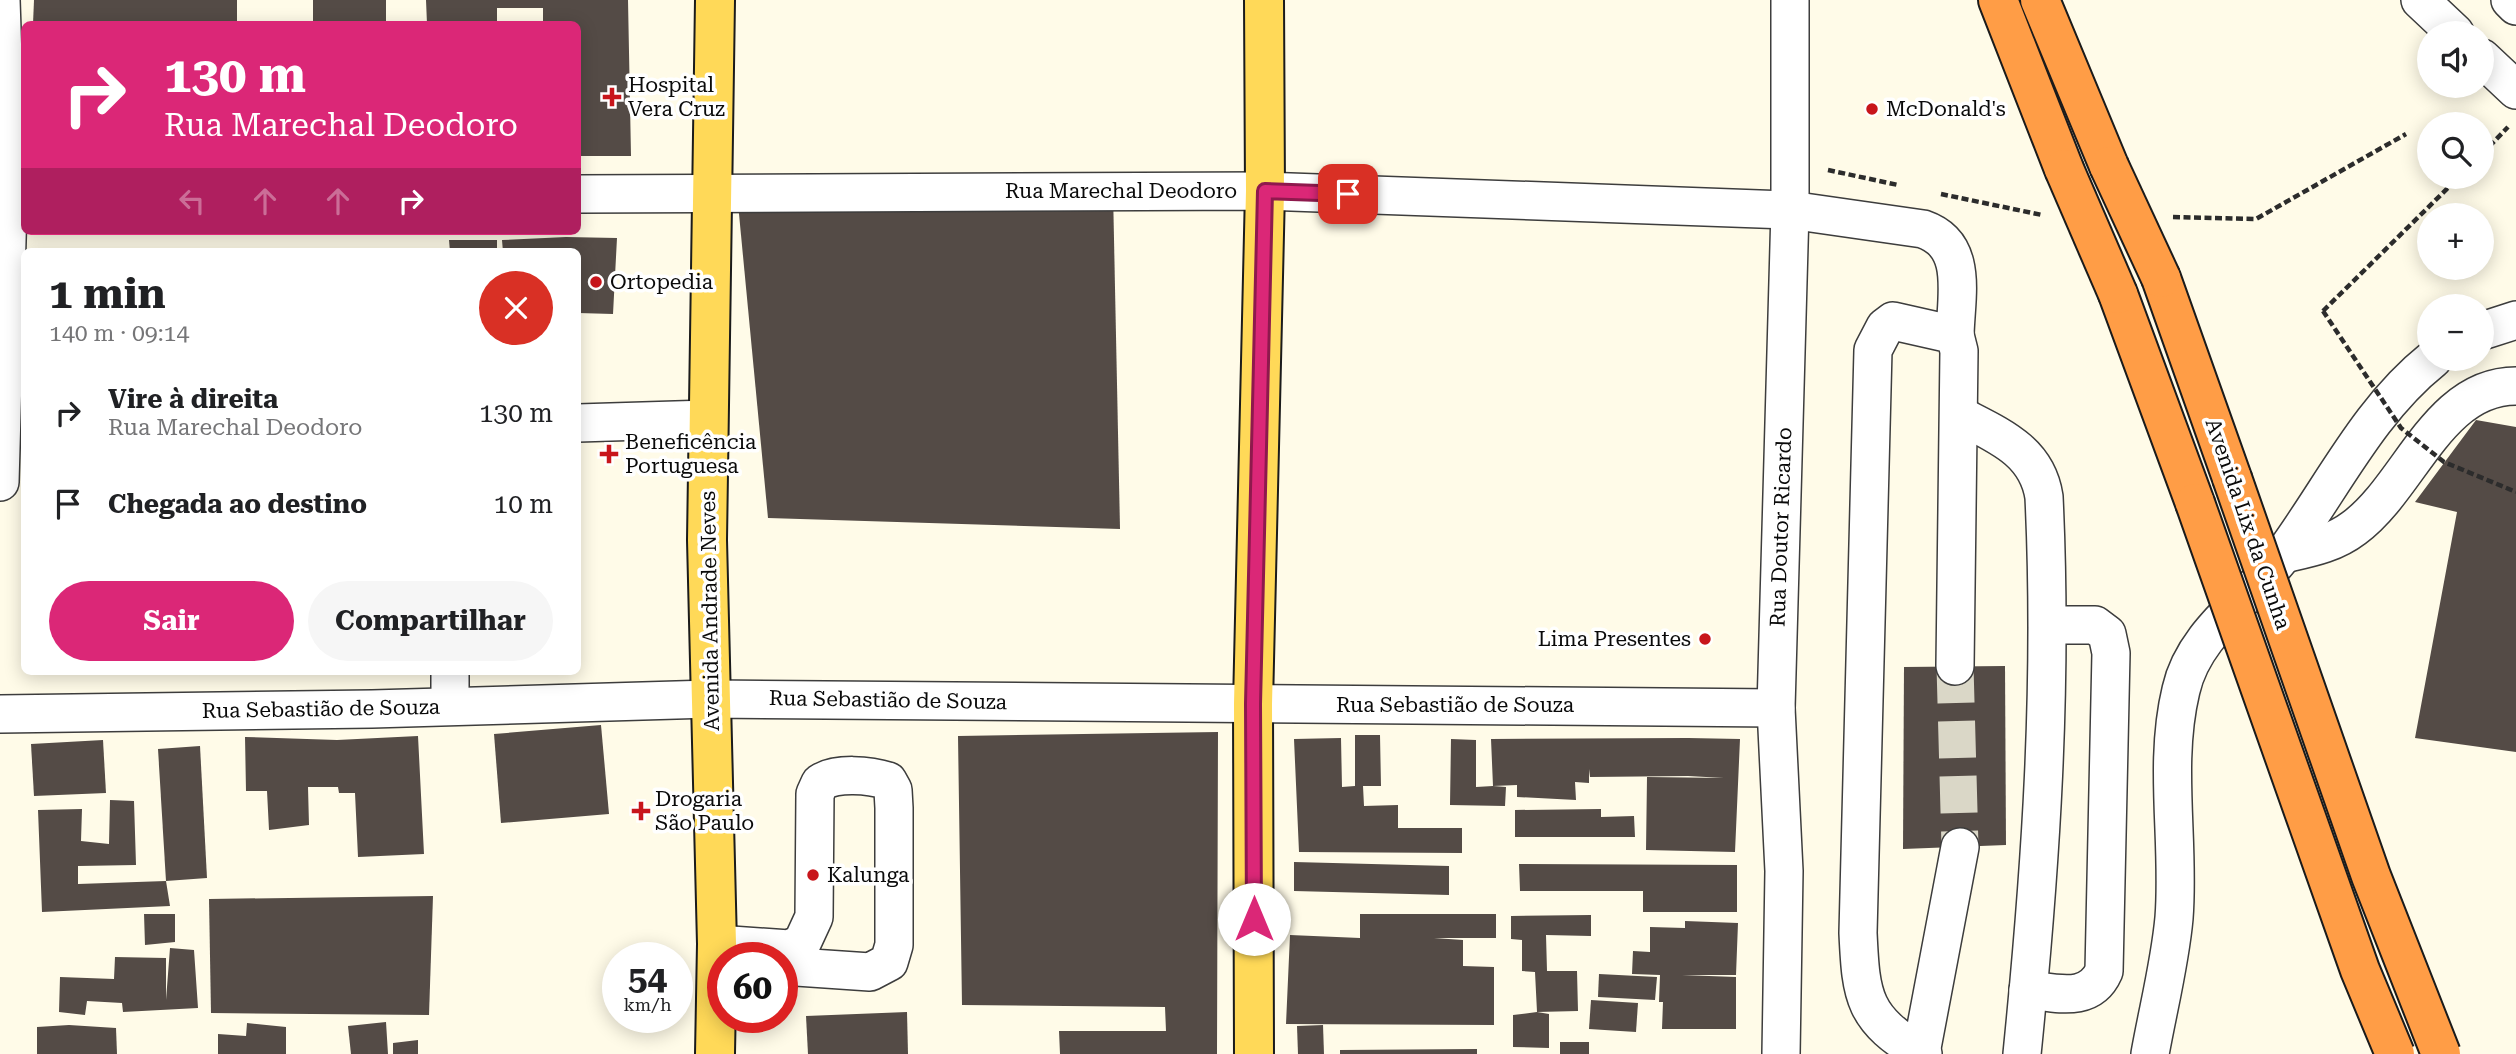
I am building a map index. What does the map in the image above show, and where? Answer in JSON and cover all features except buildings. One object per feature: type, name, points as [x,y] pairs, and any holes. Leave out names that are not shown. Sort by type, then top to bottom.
[{"type":"highway","name":"Avenida Lix da Cunha","points":[[1998,0],[2064,169],[2118,294],[2360,971],[2395,1054]]},
{"type":"highway","name":"Avenida Lix da Cunha","points":[[2040,0],[2109,166],[2161,278],[2371,876],[2441,1054]]},
{"type":"main road","name":"Avenida Andrade Neves","points":[[715,0],[708,419],[710,699],[718,942]]},
{"type":"main road","points":[[1254,1054],[1253,704],[1265,191],[1265,0]]},
{"type":"main road","name":"Avenida Andrade Neves","points":[[715,1054],[716,1033]]},
{"type":"street","points":[[0,482],[11,206],[1,0]]},
{"type":"street","name":"Rua Doutor Ricardo","points":[[1781,1054],[1784,871],[1776,708],[1790,210],[1790,0]]},
{"type":"street","points":[[2420,0],[2442,21]]},
{"type":"street","points":[[2510,0],[2516,6]]},
{"type":"street","points":[[2494,69],[2516,90]]},
{"type":"street","name":"Rua Marechal Deodoro","points":[[581,194],[1265,191],[1790,210],[1923,229],[1940,235],[1952,251],[1957,268],[1955,335]]},
{"type":"street","points":[[2494,327],[2516,320]]},
{"type":"street","points":[[1955,666],[1959,351],[1955,335],[1893,321],[1877,337],[1873,350],[1858,933],[1860,980],[1864,998],[1878,1021],[1922,1054],[1960,847]]},
{"type":"street","points":[[2150,1054],[2174,918],[2174,726],[2181,686],[2209,635],[2284,554],[2354,446],[2408,379],[2418,371]]},
{"type":"street","points":[[2284,554],[2321,546],[2358,526],[2447,417],[2476,394],[2516,386]]},
{"type":"street","points":[[1959,415],[2032,461],[2042,481],[2048,625],[2042,847],[2022,1054]]},
{"type":"street","points":[[581,422],[708,419]]},
{"type":"street","points":[[2028,990],[2080,995],[2098,985],[2104,971],[2111,653],[2107,634],[2095,625],[2048,625]]},
{"type":"street","name":"Rua Sebastião de Souza","points":[[0,714],[450,689],[710,699],[1776,708]]},
{"type":"street","points":[[798,945],[802,943],[814,917],[816,794],[820,783],[829,778],[844,777],[888,781],[893,790],[894,808],[894,945],[889,962],[870,972],[798,967]]},
{"type":"path","points":[[2494,141],[2516,118]]},
{"type":"path","points":[[2447,189],[2323,311],[2401,428],[2444,462],[2516,492]]},
{"type":"tunnel","points":[[1955,666],[1960,847]]},
{"type":"place","name":"Hospital Vera Cruz","points":[[612,97]]},
{"type":"place","name":"McDonald's","points":[[1872,109]]},
{"type":"place","name":"Ortopedia","points":[[596,282]]},
{"type":"place","name":"Beneficência Portuguesa","points":[[609,454]]},
{"type":"place","name":"Lima Presentes","points":[[1705,639]]},
{"type":"place","name":"Drogaria São Paulo","points":[[641,811]]},
{"type":"place","name":"Kalunga","points":[[813,875]]},
{"type":"route","points":[[1254,919],[1253,704],[1265,191],[1348,194]]}]
